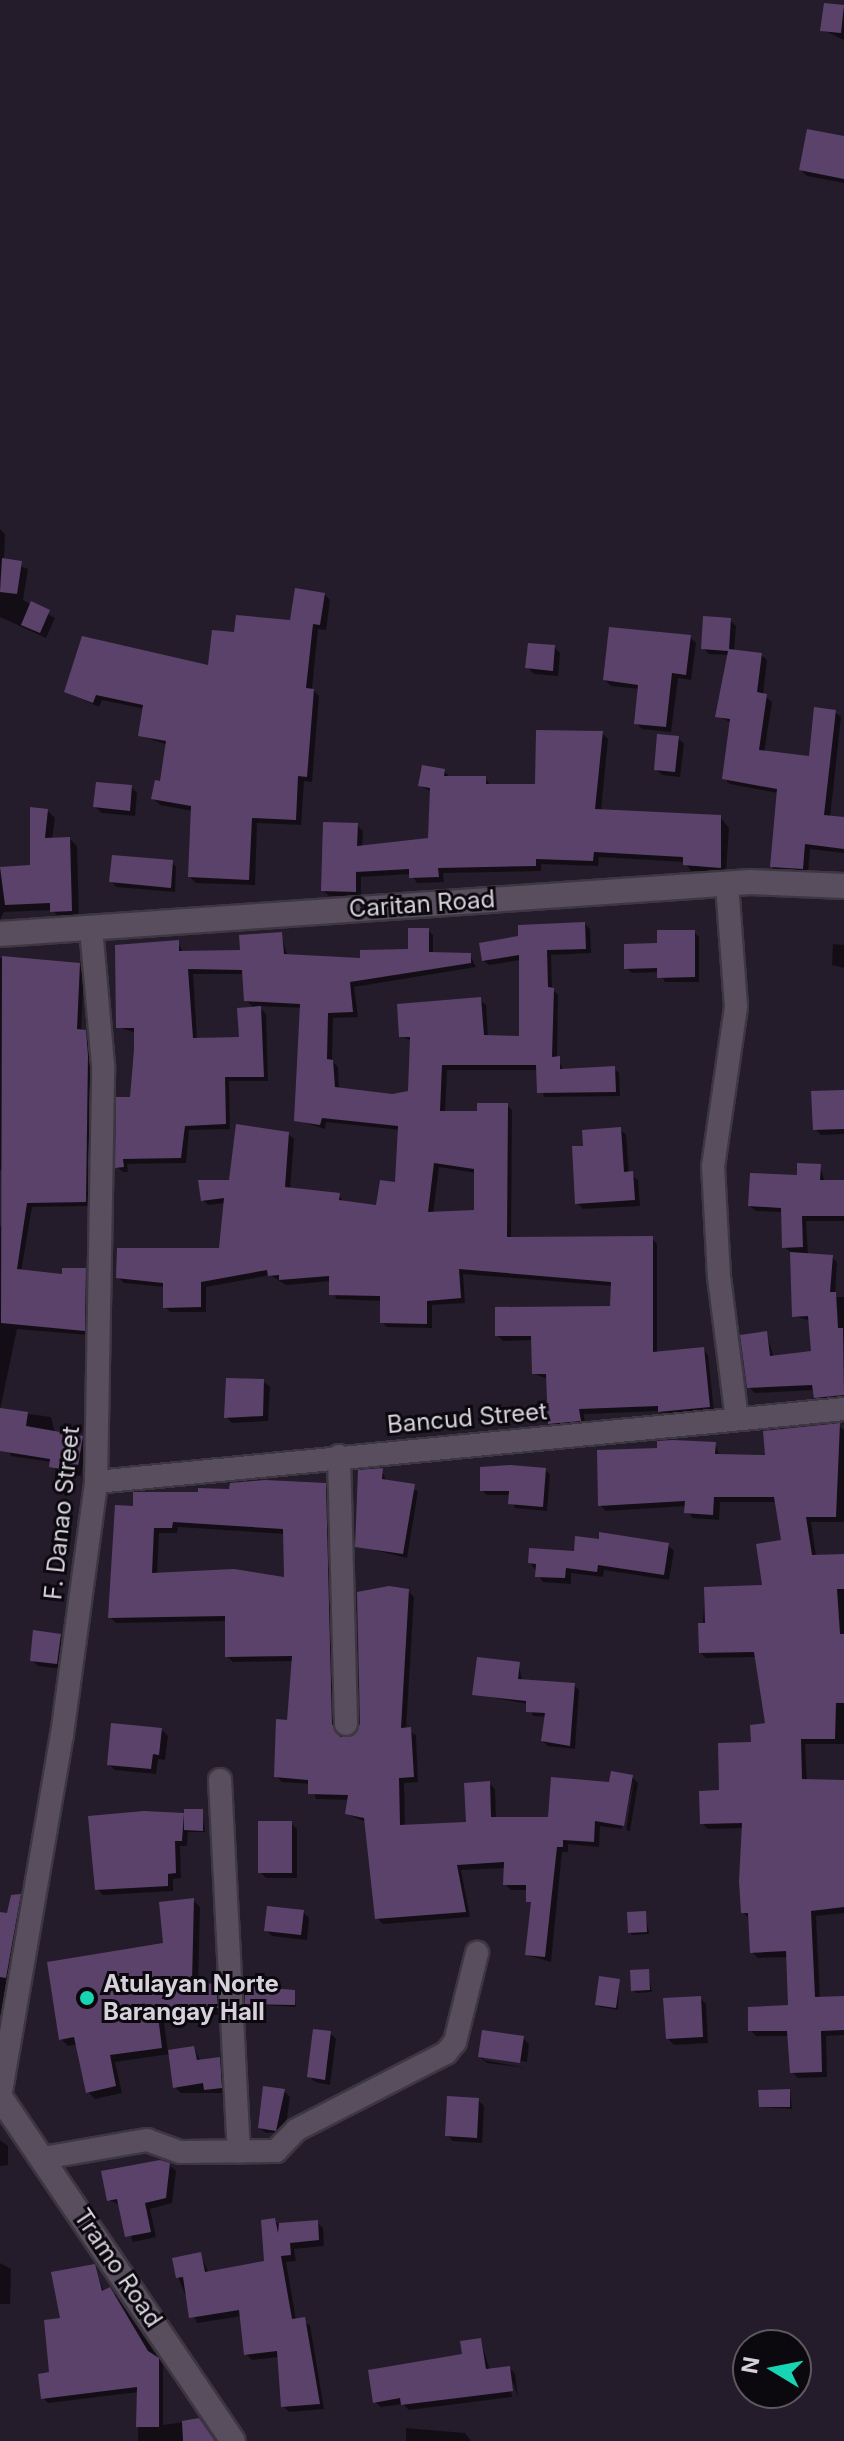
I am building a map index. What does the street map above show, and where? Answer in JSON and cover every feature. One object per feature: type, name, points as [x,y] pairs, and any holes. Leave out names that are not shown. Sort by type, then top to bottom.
[{"type":"main road","name":"Caritan Road","points":[[0,934],[727,884],[844,886]]},
{"type":"main road","name":"Tramo Road","points":[[0,2097],[233,2441]]},
{"type":"street","points":[[727,884],[736,1007],[713,1166],[719,1277],[737,1419]]},
{"type":"street","name":"F. Danao Street","points":[[0,2097],[62,1735],[96,1482],[103,1065],[91,928]]},
{"type":"street","name":"Bancud Street","points":[[96,1482],[844,1409]]},
{"type":"street","points":[[339,1456],[346,1724]]},
{"type":"street","points":[[220,1780],[239,2152]]},
{"type":"street","points":[[43,2158],[147,2140],[180,2152],[276,2151],[296,2130],[446,2053],[455,2042],[477,1953]]},
{"type":"building","points":[[824,3],[844,5],[841,33],[820,31]]},
{"type":"building","points":[[807,129],[844,136],[844,179],[799,170]]},
{"type":"building","points":[[2,558],[22,561],[17,594],[0,592]]},
{"type":"building","points":[[295,588],[325,593],[320,625],[313,624],[306,688],[314,689],[307,777],[298,776],[296,820],[252,818],[249,880],[188,877],[191,806],[151,799],[155,780],[160,781],[166,741],[138,736],[143,705],[96,695],[93,703],[64,692],[82,636],[208,665],[212,630],[234,632],[236,615],[290,620]]},
{"type":"building","points":[[31,601],[50,610],[40,633],[21,625]]},
{"type":"building","points":[[703,616],[731,618],[729,649],[762,653],[757,692],[767,694],[759,750],[809,756],[814,707],[836,710],[824,815],[844,817],[844,849],[805,844],[803,869],[770,867],[777,789],[722,779],[730,719],[715,717],[728,651],[701,649]]},
{"type":"building","points":[[609,627],[691,635],[686,675],[672,673],[666,727],[634,724],[638,685],[603,680]]},
{"type":"building","points":[[528,643],[555,645],[553,671],[525,668]]},
{"type":"building","points":[[536,730],[603,731],[595,809],[721,815],[721,868],[683,865],[683,857],[594,852],[593,861],[536,859],[536,866],[438,868],[439,877],[409,878],[409,869],[356,872],[356,892],[321,891],[323,822],[358,823],[357,846],[428,838],[430,788],[418,786],[422,765],[445,769],[444,776],[486,776],[486,784],[535,784]]},
{"type":"building","points":[[657,734],[679,736],[675,772],[654,770]]},
{"type":"building","points":[[96,782],[132,785],[130,811],[93,807]]},
{"type":"building","points":[[30,807],[48,809],[45,838],[70,837],[72,911],[50,912],[50,903],[5,905],[0,867],[30,865]]},
{"type":"building","points":[[112,855],[173,860],[171,888],[109,882]]},
{"type":"building","points":[[585,922],[586,949],[547,950],[548,987],[554,988],[552,1057],[560,1056],[560,1069],[615,1066],[616,1092],[537,1093],[536,1065],[442,1065],[440,1111],[477,1111],[477,1103],[508,1103],[507,1237],[653,1236],[653,1352],[704,1347],[710,1407],[658,1412],[658,1406],[579,1409],[581,1421],[548,1424],[546,1374],[532,1374],[531,1336],[495,1336],[495,1307],[610,1306],[611,1282],[459,1269],[461,1298],[427,1301],[427,1324],[380,1323],[380,1296],[329,1295],[329,1276],[279,1280],[279,1275],[268,1276],[267,1270],[201,1282],[201,1307],[163,1308],[163,1283],[116,1278],[117,1248],[219,1248],[224,1198],[201,1201],[198,1180],[229,1180],[236,1124],[289,1132],[285,1187],[340,1193],[339,1200],[376,1205],[380,1180],[395,1182],[398,1126],[322,1118],[320,1125],[294,1121],[300,1004],[244,1001],[242,970],[188,969],[193,1038],[239,1037],[237,1008],[261,1006],[264,1077],[225,1077],[226,1124],[185,1126],[181,1158],[123,1159],[124,1167],[115,1168],[116,1097],[130,1097],[134,1028],[116,1028],[115,945],[179,940],[179,951],[240,950],[239,935],[282,932],[284,954],[360,958],[360,950],[408,949],[408,928],[429,928],[429,952],[471,953],[471,963],[350,982],[353,1012],[328,1013],[327,1059],[333,1060],[335,1087],[392,1094],[408,1091],[410,1037],[399,1037],[397,1004],[481,997],[484,1035],[519,1036],[519,955],[482,961],[479,943],[518,936],[518,925]],"holes":[[[434,1163],[474,1169],[474,1210],[428,1212]]]},
{"type":"building","points":[[657,930],[695,930],[695,977],[657,978],[657,968],[624,969],[624,944],[657,943]]},
{"type":"building","points":[[2,956],[80,963],[77,1029],[86,1030],[88,1055],[86,1202],[27,1203],[17,1269],[62,1274],[62,1268],[86,1268],[85,1331],[1,1323]]},
{"type":"building","points":[[844,1090],[844,1129],[813,1130],[811,1091]]},
{"type":"building","points":[[621,1127],[624,1172],[633,1171],[635,1200],[575,1204],[572,1146],[583,1146],[582,1130]]},
{"type":"building","points":[[797,1163],[821,1164],[820,1180],[844,1180],[844,1216],[802,1216],[803,1247],[782,1248],[781,1208],[748,1206],[750,1173],[797,1175]]},
{"type":"building","points":[[790,1252],[833,1255],[830,1292],[836,1292],[838,1328],[843,1328],[844,1395],[814,1398],[812,1385],[747,1388],[740,1335],[767,1331],[770,1356],[811,1351],[808,1316],[792,1317]]},
{"type":"building","points":[[226,1378],[264,1379],[263,1416],[224,1418]]},
{"type":"building","points":[[0,1408],[28,1412],[26,1426],[83,1436],[77,1472],[49,1467],[50,1459],[0,1451]]},
{"type":"building","points":[[840,1423],[836,1517],[806,1517],[812,1555],[844,1554],[844,1589],[837,1589],[840,1634],[844,1634],[844,1703],[836,1703],[835,1739],[801,1739],[802,1779],[844,1780],[844,1907],[811,1911],[815,1997],[844,1996],[844,2030],[821,2031],[822,2072],[790,2073],[787,2031],[748,2031],[748,2007],[788,2005],[786,1951],[750,1953],[748,1913],[741,1913],[739,1881],[742,1823],[700,1824],[699,1791],[719,1790],[718,1743],[751,1742],[750,1725],[765,1723],[754,1652],[699,1653],[698,1623],[705,1623],[704,1587],[762,1585],[756,1544],[781,1540],[774,1497],[714,1497],[713,1515],[684,1513],[685,1501],[598,1506],[597,1450],[657,1448],[657,1441],[673,1440],[716,1442],[715,1454],[765,1455],[763,1431]]},
{"type":"building","points":[[511,1465],[546,1468],[543,1507],[508,1504],[509,1491],[480,1491],[480,1467]]},
{"type":"building","points":[[383,1468],[382,1479],[415,1484],[403,1554],[355,1547],[358,1470]]},
{"type":"building","points":[[265,1480],[326,1483],[332,1724],[340,1737],[353,1736],[360,1724],[357,1592],[389,1586],[409,1589],[401,1728],[411,1727],[414,1777],[399,1778],[400,1825],[466,1822],[464,1783],[490,1781],[491,1817],[548,1817],[551,1777],[609,1782],[611,1771],[633,1775],[624,1826],[595,1821],[594,1842],[563,1840],[563,1847],[557,1847],[545,1957],[525,1955],[531,1902],[526,1902],[526,1885],[503,1885],[504,1862],[457,1865],[466,1912],[375,1919],[364,1818],[345,1814],[348,1795],[308,1794],[308,1780],[274,1777],[276,1719],[287,1720],[292,1656],[225,1657],[225,1616],[108,1618],[115,1505],[133,1506],[133,1492],[198,1492],[198,1488],[229,1489],[230,1483]],"holes":[[[173,1522],[283,1529],[284,1577],[234,1569],[152,1573],[154,1528],[172,1528]]]},
{"type":"building","points":[[599,1532],[669,1543],[664,1575],[598,1565],[597,1572],[566,1568],[565,1578],[535,1577],[536,1564],[528,1563],[529,1548],[574,1551],[575,1536],[599,1539]]},
{"type":"building","points":[[33,1630],[61,1634],[57,1664],[30,1661]]},
{"type":"building","points":[[477,1657],[520,1662],[518,1679],[575,1683],[570,1746],[541,1741],[545,1713],[526,1712],[526,1701],[472,1695]]},
{"type":"building","points":[[111,1723],[162,1728],[159,1755],[153,1754],[151,1769],[107,1765]]},
{"type":"building","points":[[184,1809],[203,1809],[203,1831],[184,1830]]},
{"type":"building","points":[[144,1811],[184,1813],[182,1841],[175,1841],[176,1873],[168,1874],[168,1886],[95,1890],[88,1816]]},
{"type":"building","points":[[258,1821],[292,1821],[292,1873],[258,1873]]},
{"type":"building","points":[[21,1894],[6,1978],[0,1977],[0,1912],[7,1913],[11,1895]]},
{"type":"building","points":[[194,1898],[192,1982],[216,1984],[218,2008],[157,2008],[162,2048],[110,2055],[116,2086],[86,2093],[74,2037],[59,2040],[47,1962],[163,1943],[159,1902]]},
{"type":"building","points":[[267,1906],[304,1910],[301,1935],[264,1931]]},
{"type":"building","points":[[646,1911],[647,1932],[628,1933],[627,1912]]},
{"type":"building","points":[[649,1969],[650,1990],[631,1991],[630,1970]]},
{"type":"building","points":[[599,1976],[620,1979],[616,2008],[595,2005]]},
{"type":"building","points":[[245,1986],[295,1990],[295,2005],[245,2004]]},
{"type":"building","points":[[701,1996],[703,2037],[666,2039],[663,1998]]},
{"type":"building","points":[[313,2029],[331,2031],[325,2080],[307,2077]]},
{"type":"building","points":[[482,2030],[524,2036],[520,2063],[478,2057]]},
{"type":"building","points":[[194,2046],[197,2060],[220,2057],[222,2088],[204,2090],[203,2083],[173,2088],[168,2050]]},
{"type":"building","points":[[263,2086],[285,2089],[276,2131],[258,2128]]},
{"type":"building","points":[[790,2089],[790,2107],[759,2107],[758,2090]]},
{"type":"building","points":[[447,2096],[479,2098],[477,2138],[445,2136]]},
{"type":"building","points":[[160,2160],[170,2163],[166,2198],[145,2203],[151,2232],[125,2237],[117,2199],[107,2201],[101,2171]]},
{"type":"building","points":[[275,2218],[278,2233],[279,2223],[318,2220],[319,2240],[290,2243],[291,2255],[281,2256],[292,2319],[305,2317],[320,2404],[281,2407],[277,2351],[244,2355],[239,2310],[189,2318],[183,2277],[176,2278],[172,2258],[201,2252],[205,2272],[264,2261],[261,2220]]},
{"type":"building","points":[[95,2264],[102,2291],[110,2287],[148,2351],[159,2358],[159,2427],[136,2427],[137,2387],[41,2399],[38,2374],[49,2372],[44,2320],[60,2318],[51,2272]]},
{"type":"building","points":[[481,2338],[486,2369],[510,2366],[513,2391],[401,2405],[400,2398],[373,2403],[368,2370],[462,2354],[460,2341]]},
{"type":"building","points":[[199,2418],[215,2441],[183,2441],[182,2421]]},
{"type":"place","name":"Atulayan Norte Barangay Hall","points":[[87,1998]]}]
